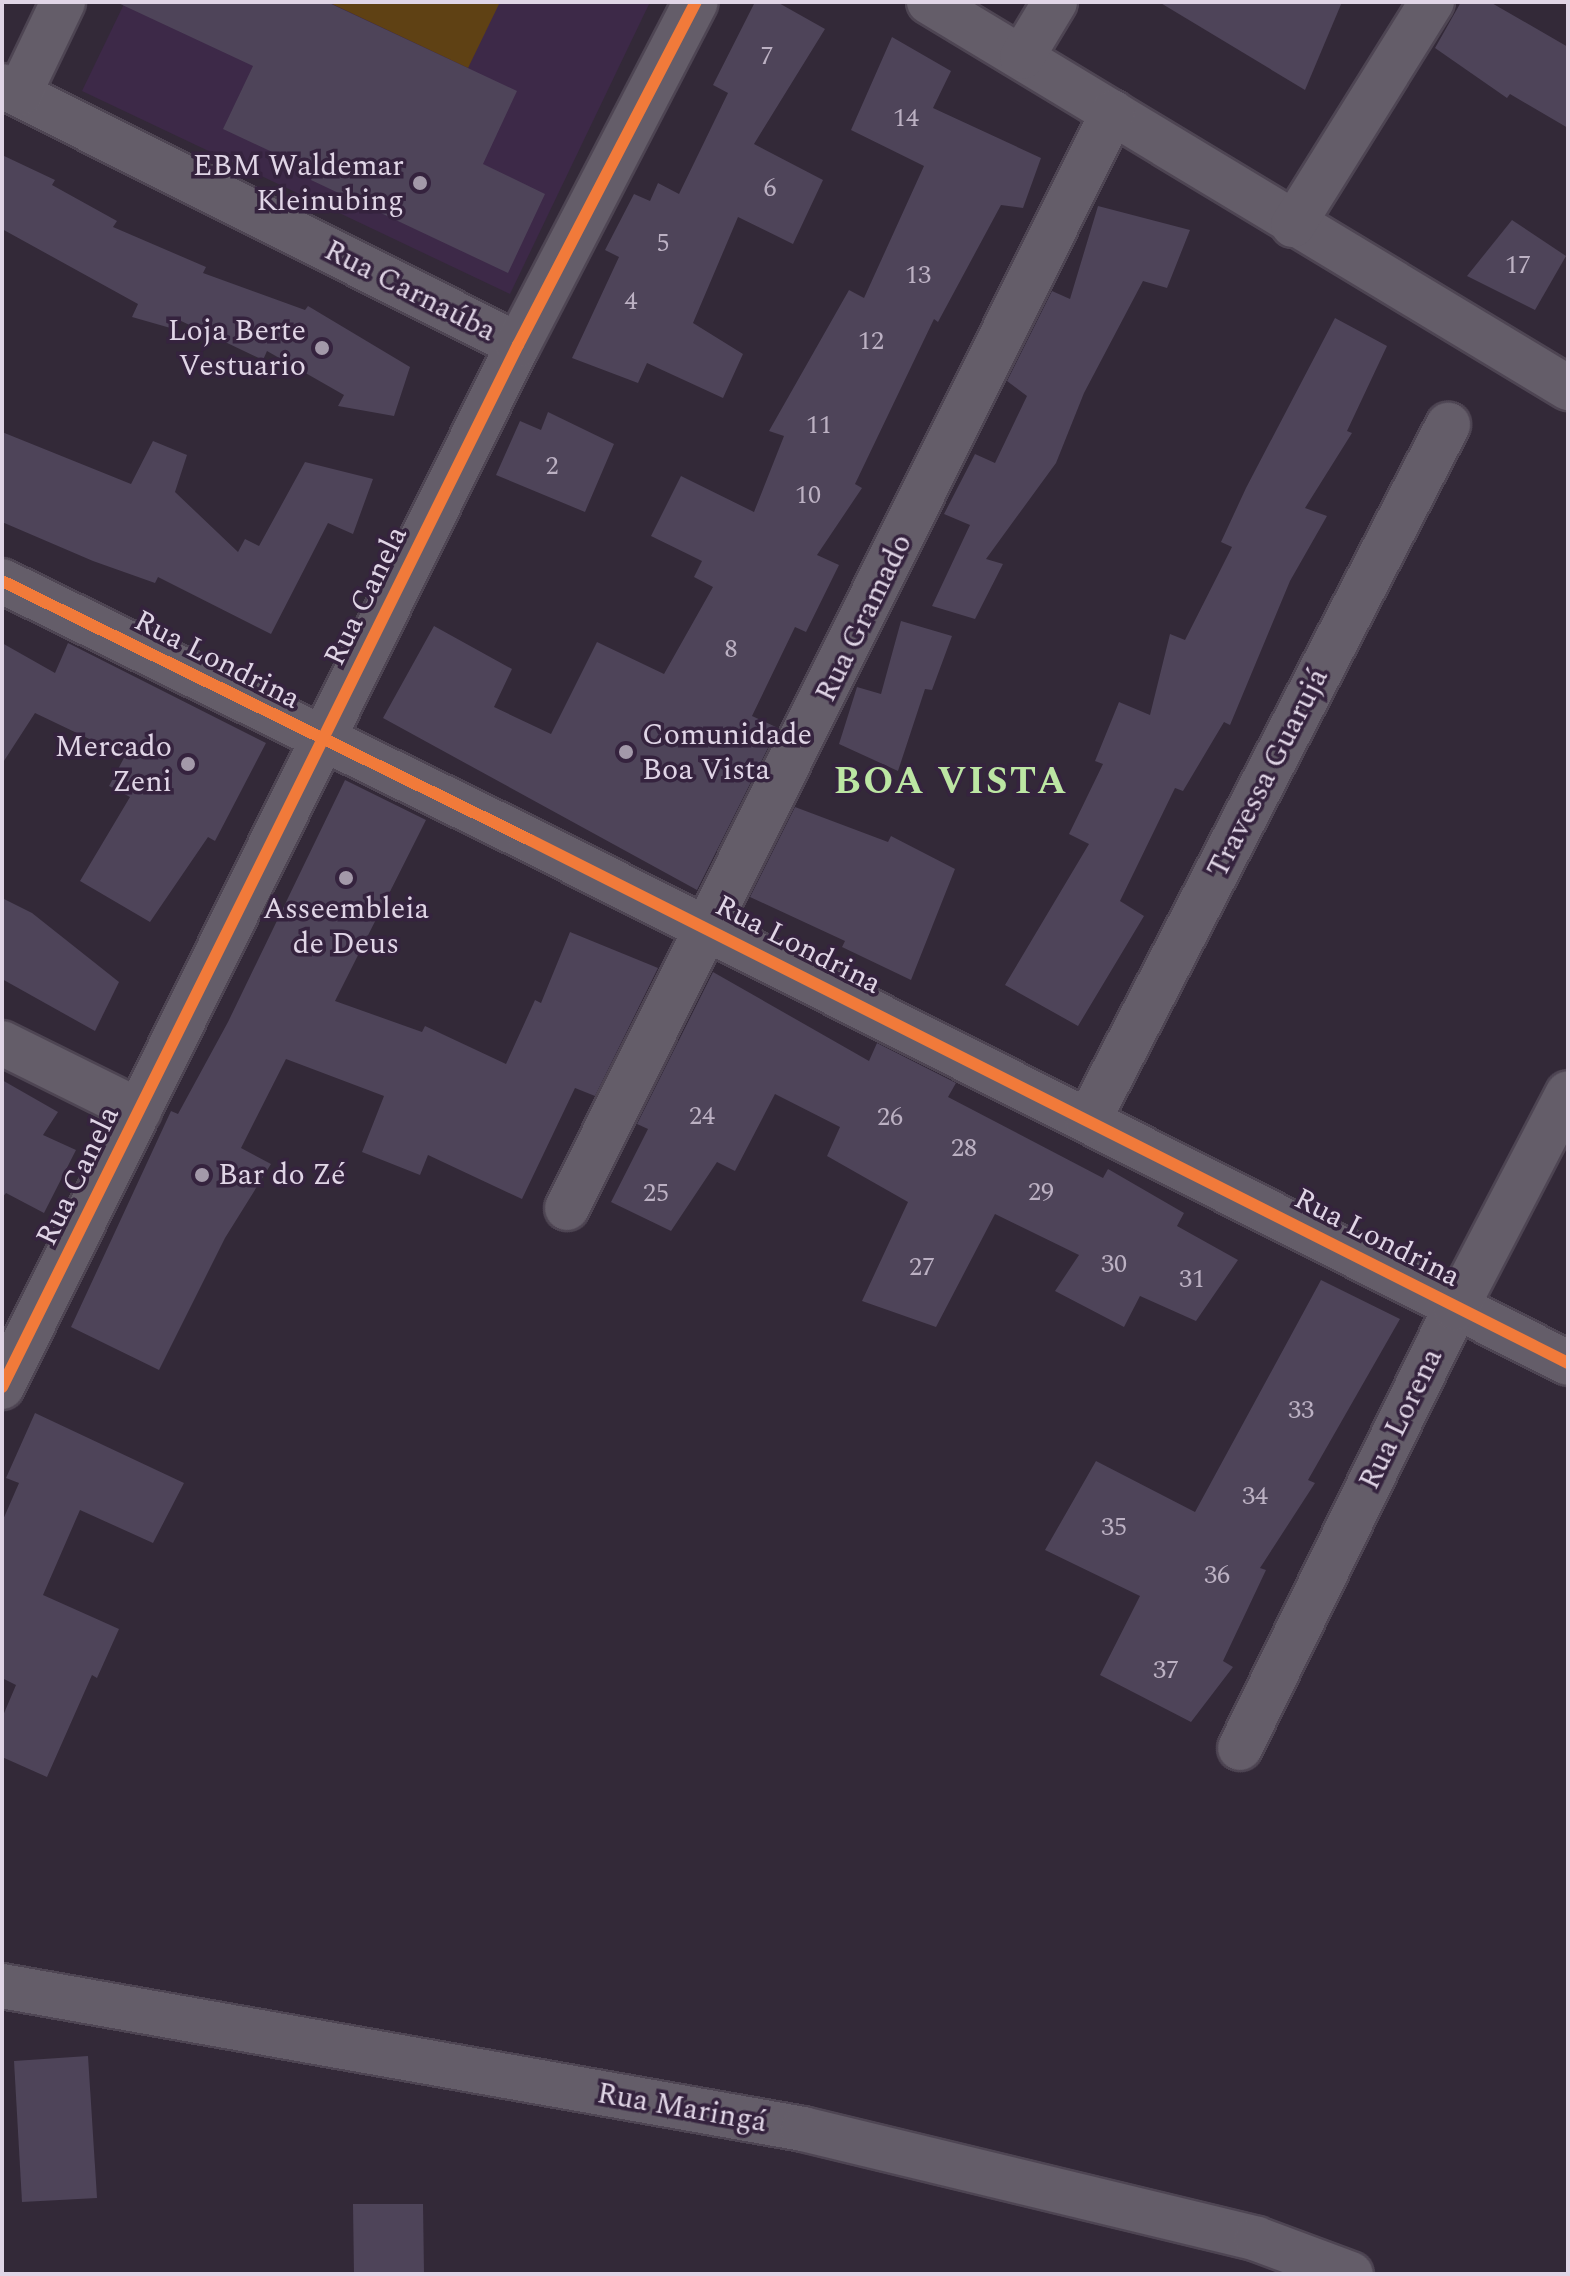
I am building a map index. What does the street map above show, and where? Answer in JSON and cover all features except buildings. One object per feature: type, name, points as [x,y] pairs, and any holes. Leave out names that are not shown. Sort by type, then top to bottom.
[{"type":"street","points":[[10,90],[63,2]]},
{"type":"street","points":[[929,2],[1293,225],[1564,375]]},
{"type":"street","points":[[1022,57],[1055,2]]},
{"type":"street","points":[[1293,225],[1432,2]]},
{"type":"street","name":"Rua Canela","points":[[2,1387],[518,345],[691,5]]},
{"type":"street","name":"Rua Carnaúba","points":[[10,90],[518,345]]},
{"type":"street","name":"Rua Gramado","points":[[567,1208],[710,930],[1113,112]]},
{"type":"street","name":"Travessa Guarujá","points":[[1088,1121],[1448,425]]},
{"type":"street","name":"Rua Londrina","points":[[2,581],[323,742],[710,930],[1568,1363]]},
{"type":"street","points":[[2,1043],[139,1111]]},
{"type":"street","name":"Rua Lorena","points":[[1240,1748],[1456,1308],[1568,1093]]},
{"type":"street","name":"Rua Maringá","points":[[2,1986],[803,2129],[1257,2239],[1351,2274]]},
{"type":"shaded area","name":"EBM Waldemar Kleinubing","points":[[125,2],[650,2],[510,294],[82,91]]},
{"type":"shaded area","points":[[328,2],[500,2],[468,68]]},
{"type":"cycle path","points":[[2,1387],[518,345],[696,2]]},
{"type":"cycle path","points":[[2,581],[530,840],[1568,1363]]},
{"type":"place","name":"EBM Waldemar Kleinubing","points":[[420,183]]},
{"type":"place","name":"Loja Berte Vestuario","points":[[322,348]]},
{"type":"place","name":"Comunidade Boa Vista","points":[[626,752]]},
{"type":"place","name":"Mercado Zeni","points":[[188,764]]},
{"type":"place","name":"Asseembleia de Deus","points":[[346,878]]},
{"type":"place","name":"Bar do Zé","points":[[202,1175]]},
{"type":"district","name":"BOA VISTA","points":[[951,783]]}]
